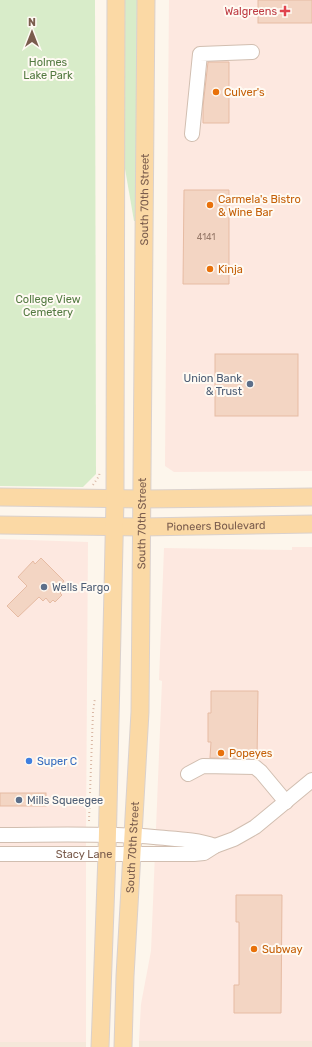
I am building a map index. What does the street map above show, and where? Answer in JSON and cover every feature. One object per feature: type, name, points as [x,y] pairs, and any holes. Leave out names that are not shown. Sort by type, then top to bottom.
[{"type":"main road","points":[[100,1047],[108,834],[115,499],[116,0]]},
{"type":"main road","name":"South 70th Street","points":[[123,1047],[125,976],[140,712],[143,499],[146,0]]},
{"type":"main road","points":[[0,497],[115,499],[312,497]]},
{"type":"main road","name":"Pioneers Boulevard","points":[[0,525],[142,528],[312,524]]},
{"type":"street","points":[[192,134],[200,54],[252,52]]},
{"type":"street","points":[[188,774],[203,766],[255,767],[286,802]]},
{"type":"street","name":"Stacy Lane","points":[[0,854],[204,853],[215,846],[246,833],[312,780]]},
{"type":"street","name":"Stacy Lane","points":[[0,835],[108,834],[193,840],[215,846]]},
{"type":"shaded area","points":[[169,0],[312,0],[312,471],[174,472],[165,466]]},
{"type":"shaded area","points":[[0,539],[88,542],[86,1042],[0,1042]]},
{"type":"shaded area","points":[[292,547],[312,547],[312,1041],[139,1041],[141,1004],[151,951],[162,681],[159,680],[164,548],[292,550]]},
{"type":"shaded area","points":[[139,1041],[312,1041],[312,1047],[139,1047]]},
{"type":"shaded area","points":[[0,1042],[86,1042],[86,1047],[0,1047]]},
{"type":"green space","name":"College View Cemetery","points":[[0,0],[95,0],[96,474],[83,487],[0,486]]},
{"type":"green space","points":[[123,0],[137,0],[136,221],[134,221],[124,163]]},
{"type":"building","name":"Walgreens","points":[[258,0],[312,0],[312,23],[258,23]]},
{"type":"building","name":"Culver's","points":[[208,62],[229,62],[229,123],[203,123],[203,106]]},
{"type":"building","points":[[184,190],[229,190],[229,284],[183,284]]},
{"type":"building","points":[[215,354],[298,354],[298,416],[215,416]]},
{"type":"building","name":"Wells Fargo","points":[[41,558],[64,581],[61,585],[65,588],[60,593],[62,595],[55,602],[53,600],[50,603],[46,598],[43,601],[39,597],[18,617],[7,606],[27,586],[18,577],[33,561],[35,564]]},
{"type":"building","points":[[211,691],[258,691],[257,759],[210,758],[211,742],[208,742],[208,713],[211,713]]},
{"type":"building","points":[[0,793],[46,793],[46,806],[0,806]]},
{"type":"building","points":[[236,895],[282,895],[281,1013],[234,1013],[234,985],[239,985],[239,922],[236,922]]},
{"type":"place","name":"Walgreens","points":[[285,11]]},
{"type":"place","name":"Culver's","points":[[216,92]]},
{"type":"place","name":"Carmela's Bistro & Wine Bar","points":[[210,205]]},
{"type":"place","name":"Kinja","points":[[210,269]]},
{"type":"place","name":"Union Bank & Trust","points":[[250,384]]},
{"type":"place","name":"Wells Fargo","points":[[44,587]]},
{"type":"place","name":"Popeyes","points":[[221,753]]},
{"type":"place","name":"Super C","points":[[29,761]]},
{"type":"place","name":"Mills Squeegee","points":[[19,800]]},
{"type":"place","name":"Subway","points":[[254,949]]},
{"type":"park label","name":"Holmes Lake Park","points":[[48,68]]}]
